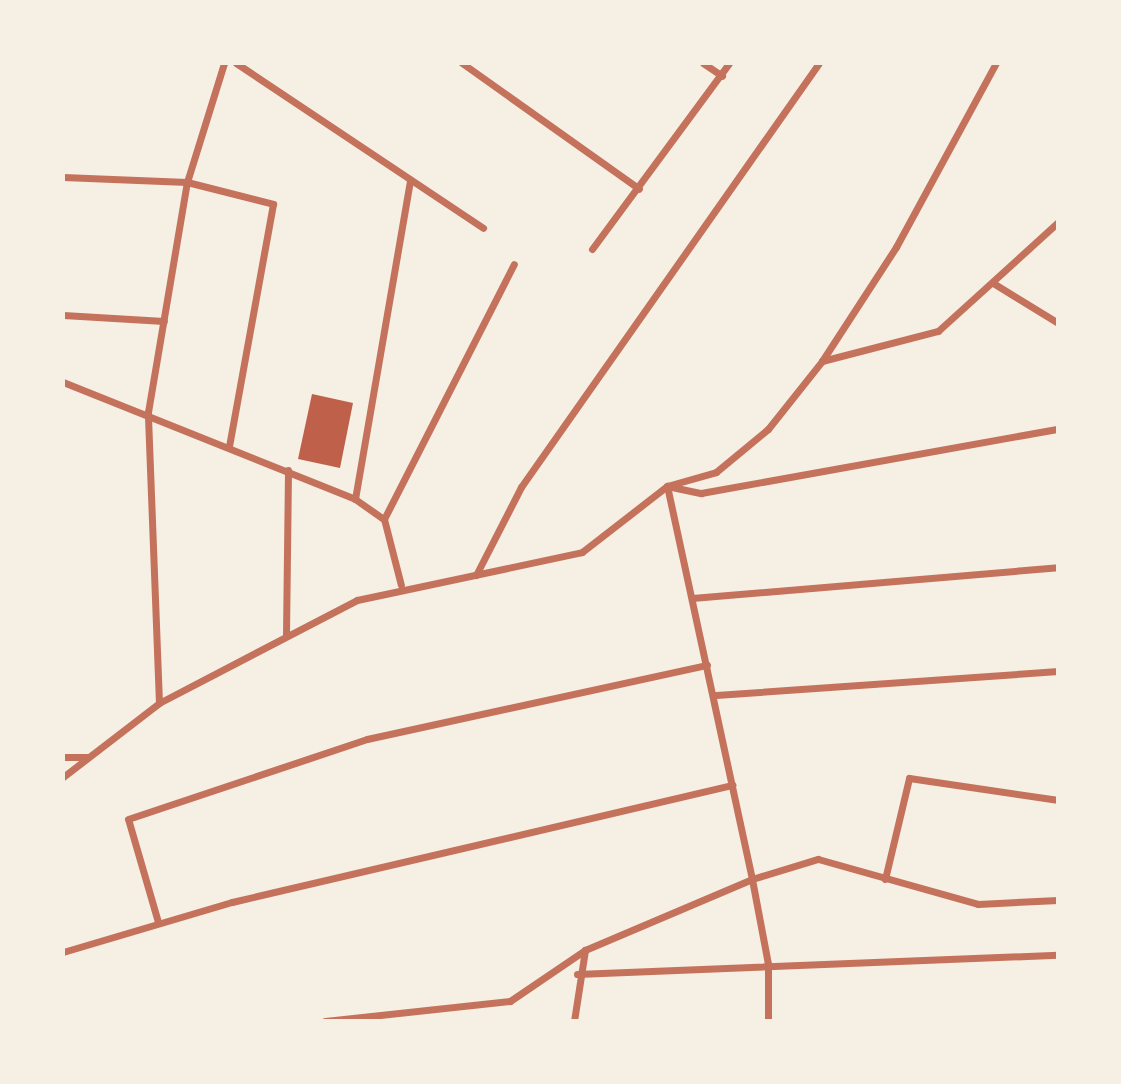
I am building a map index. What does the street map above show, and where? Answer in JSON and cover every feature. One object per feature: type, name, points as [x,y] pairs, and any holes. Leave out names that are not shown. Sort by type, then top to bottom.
[{"type":"street","points":[[159,703],[148,412],[187,182],[224,63]]},
{"type":"street","points":[[236,63],[483,228]]},
{"type":"street","points":[[462,63],[639,189]]},
{"type":"street","points":[[703,63],[722,76]]},
{"type":"street","points":[[592,249],[639,189],[729,63]]},
{"type":"street","points":[[476,575],[521,487],[819,63]]},
{"type":"street","points":[[63,777],[159,703],[286,635],[401,585],[476,575],[582,552],[667,486],[716,472],[768,429],[822,361],[896,247],[996,63]]},
{"type":"street","points":[[63,177],[187,182],[274,204],[229,446]]},
{"type":"street","points":[[355,499],[410,180]]},
{"type":"street","points":[[822,361],[939,331],[1058,222]]},
{"type":"street","points":[[384,519],[513,264]]},
{"type":"street","points":[[993,283],[1058,323]]},
{"type":"street","points":[[63,315],[164,321]]},
{"type":"street","points":[[63,382],[148,412],[355,499],[384,519],[401,585]]},
{"type":"street","points":[[667,486],[701,493],[1058,429]]},
{"type":"street","points":[[286,635],[288,470]]},
{"type":"street","points":[[667,486],[716,695],[752,879],[768,964],[768,1021]]},
{"type":"street","points":[[692,598],[1058,567]]},
{"type":"street","points":[[159,922],[128,819],[368,739],[707,664]]},
{"type":"street","points":[[716,695],[1058,671]]},
{"type":"street","points":[[63,757],[88,758]]},
{"type":"street","points":[[885,879],[909,778],[1058,800]]},
{"type":"street","points":[[63,952],[159,922],[732,785]]},
{"type":"street","points":[[325,1021],[510,1001],[584,950],[752,879],[818,859],[978,904],[1058,900]]},
{"type":"street","points":[[575,1021],[577,974],[584,950]]},
{"type":"street","points":[[577,974],[768,964],[1058,955]]},
{"type":"building","points":[[312,394],[353,403],[340,468],[298,459]]}]
